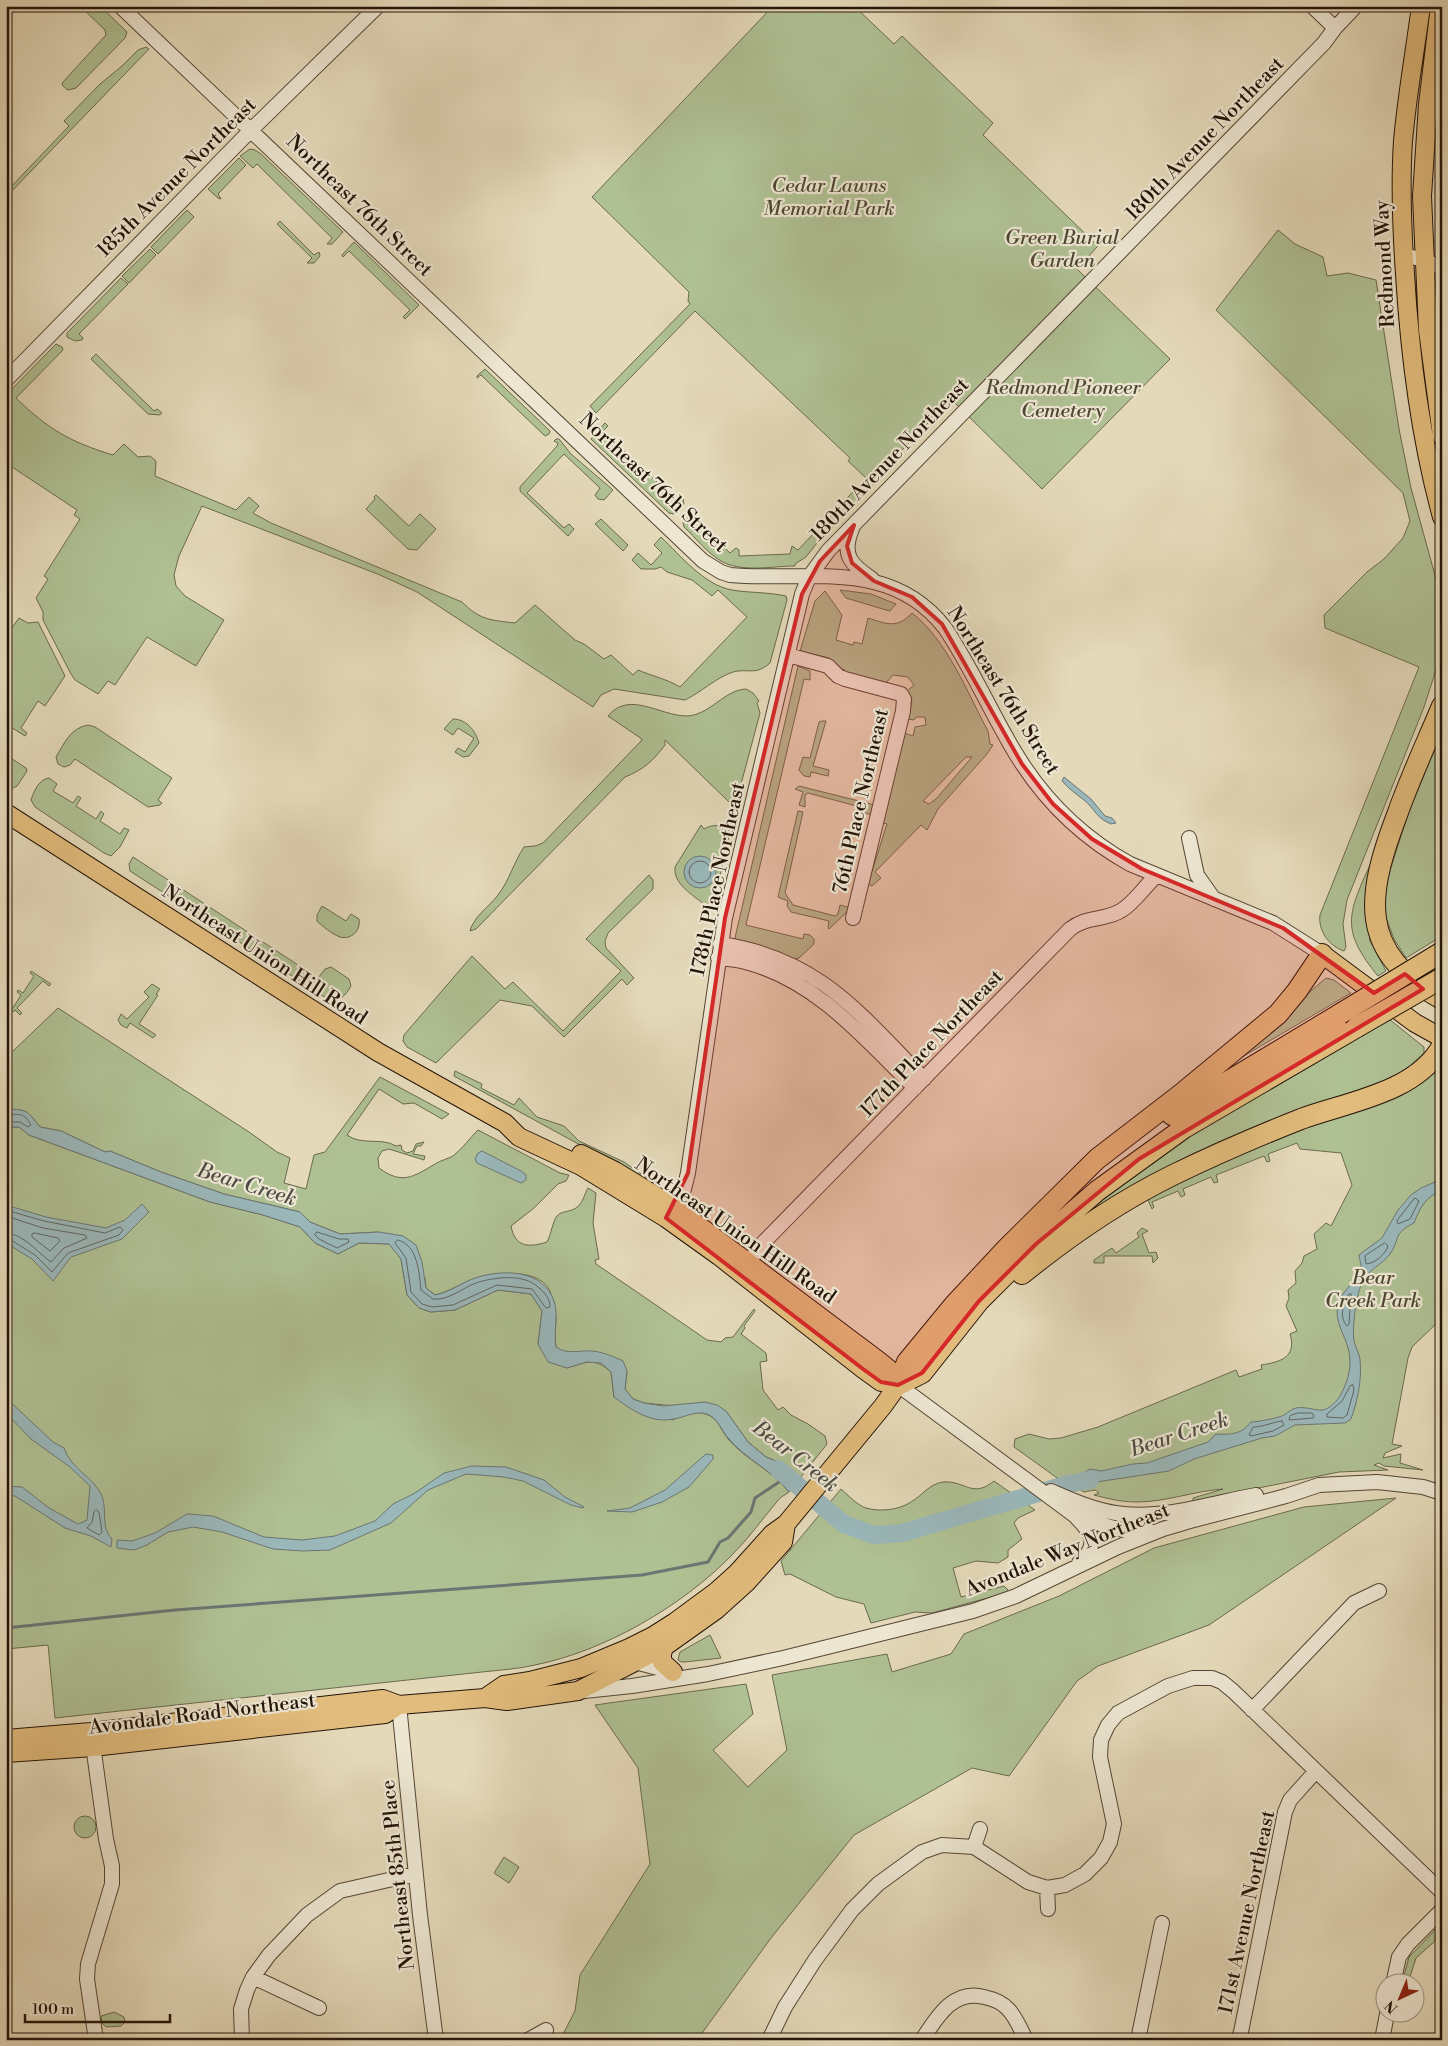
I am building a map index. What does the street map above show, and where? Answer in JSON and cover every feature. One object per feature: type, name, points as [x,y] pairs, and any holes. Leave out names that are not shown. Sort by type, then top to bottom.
[{"type":"highway","points":[[1442,706],[1402,799],[1382,854],[1376,884],[1375,909],[1379,934],[1401,971],[1422,989],[1442,999]]},
{"type":"highway","points":[[1050,1208],[1131,1144],[1172,1115],[1442,952]]},
{"type":"highway","points":[[898,1385],[908,1362],[943,1318],[1007,1248],[1050,1208],[1097,1159],[1180,1095],[1278,1014],[1297,991],[1322,954]]},
{"type":"highway","points":[[898,1385],[922,1373],[979,1301],[1036,1244],[1096,1191],[1132,1164],[1184,1128],[1442,978]]},
{"type":"highway","points":[[953,1332],[1043,1257],[1107,1211],[1174,1174],[1238,1145],[1302,1119],[1379,1094],[1398,1085],[1430,1063],[1442,1046]]},
{"type":"main road","points":[[1416,6],[1419,24]]},
{"type":"main road","name":"Redmond Way","points":[[1421,6],[1403,142],[1404,255],[1408,331],[1416,398],[1426,456],[1442,517]]},
{"type":"main road","name":"Redmond Way","points":[[1440,6],[1424,144],[1422,196],[1428,330],[1442,436]]},
{"type":"main road","name":"Northeast Union Hill Road","points":[[6,813],[378,1052],[505,1123],[517,1122],[615,1170],[670,1213],[719,1256],[862,1369],[882,1382],[898,1385]]},
{"type":"main road","name":"Northeast 76th Street","points":[[1322,954],[1416,1023],[1442,1038]]},
{"type":"main road","name":"Northeast Union Hill Road","points":[[670,1213],[749,1262],[879,1361],[891,1371],[898,1385]]},
{"type":"main road","points":[[485,1698],[504,1685],[555,1675],[605,1659],[653,1636],[697,1607],[737,1573],[772,1534],[786,1524],[898,1385]]},
{"type":"main road","name":"Avondale Road Northeast","points":[[6,1754],[383,1699],[399,1705],[485,1698],[507,1701],[578,1691],[664,1647],[716,1610],[747,1582],[783,1542],[786,1524]]},
{"type":"main road","points":[[664,1647],[662,1662],[673,1672]]},
{"type":"main road","name":"Avondale Road Northeast","points":[[6,1739],[92,1740]]},
{"type":"street","name":"Northeast 76th Street","points":[[120,6],[703,561],[721,572],[730,574],[841,577],[874,581],[893,587],[912,597],[942,624],[956,644],[1017,756],[1044,792],[1080,829],[1109,851],[1156,876],[1274,923],[1322,954]]},
{"type":"street","name":"185th Avenue Northeast","points":[[6,380],[251,130],[378,6]]},
{"type":"street","points":[[1312,6],[1335,28]]},
{"type":"street","name":"180th Avenue Northeast","points":[[809,577],[828,551],[1311,56],[1356,6]]},
{"type":"street","points":[[1404,255],[1424,260],[1442,268]]},
{"type":"street","points":[[854,525],[847,541],[849,558],[856,568],[874,581]]},
{"type":"street","name":"178th Place Northeast","points":[[670,1213],[684,1189],[688,1174],[719,951],[727,909],[802,594],[809,577]]},
{"type":"street","name":"76th Place Northeast","points":[[788,655],[828,666],[838,676],[901,694],[904,699],[903,711],[853,918]]},
{"type":"street","points":[[1189,838],[1197,875],[1214,899]]},
{"type":"street","name":"177th Place Northeast","points":[[749,1262],[760,1246],[1070,929],[1082,921],[1111,915],[1123,910],[1156,876]]},
{"type":"street","points":[[719,951],[771,970],[822,998],[920,1083]]},
{"type":"street","name":"Northeast Union Hill Road","points":[[898,1385],[1074,1515],[1102,1525],[1139,1532],[1163,1529]]},
{"type":"street","name":"Avondale Way Northeast","points":[[578,1691],[632,1686],[708,1674],[783,1658],[972,1611],[1016,1596],[1118,1547],[1163,1529],[1286,1496],[1319,1485],[1377,1482],[1423,1487],[1442,1492]]},
{"type":"street","points":[[1032,1483],[1093,1508],[1124,1514],[1165,1513],[1279,1490],[1319,1485]]},
{"type":"street","points":[[1074,1515],[1090,1532],[1092,1543],[1088,1554],[1074,1568]]},
{"type":"street","points":[[1252,1710],[1354,1603],[1378,1591]]},
{"type":"street","name":"Avondale Way Northeast","points":[[605,1659],[636,1662],[673,1672],[708,1674]]},
{"type":"street","points":[[769,2040],[785,2007],[815,1960],[852,1910],[878,1884],[922,1852],[942,1845],[974,1847],[1028,1882],[1047,1888],[1065,1885],[1085,1874],[1101,1858],[1110,1842],[1114,1824],[1100,1757],[1101,1740],[1108,1725],[1118,1713],[1168,1686],[1193,1678],[1212,1678],[1222,1682],[1442,1892]]},
{"type":"street","name":"Northeast 85th Place","points":[[399,1705],[415,1874],[436,2040]]},
{"type":"street","points":[[92,1740],[106,1839],[112,1866],[112,1884],[88,1964],[87,1979],[96,2040]]},
{"type":"street","name":"171st Avenue Northeast","points":[[1238,2040],[1285,1812],[1290,1800],[1316,1771]]},
{"type":"street","points":[[974,1847],[980,1829]]},
{"type":"street","points":[[242,2040],[241,2009],[246,1990],[269,1955],[308,1915],[340,1890],[415,1874]]},
{"type":"street","points":[[1047,1888],[1048,1909]]},
{"type":"street","points":[[1395,1974],[1399,1957],[1413,1939],[1442,1910]]},
{"type":"street","points":[[1138,2040],[1162,1923]]},
{"type":"street","points":[[253,1977],[319,2008]]},
{"type":"street","points":[[922,2040],[936,2017],[957,1992],[996,2000],[1009,2010],[1026,2040]]},
{"type":"street","points":[[1382,2040],[1385,2024]]},
{"type":"street","points":[[528,2040],[546,2030]]},
{"type":"highlighted area","points":[[854,525],[847,546],[852,563],[874,581],[912,597],[942,624],[1022,764],[1053,804],[1092,839],[1142,869],[1283,928],[1374,993],[1405,974],[1423,989],[1139,1159],[1036,1244],[979,1301],[922,1373],[898,1385],[881,1382],[666,1218],[688,1173],[725,918],[802,594],[820,561]]},
{"type":"green space","points":[[80,6],[100,6],[127,32],[125,38],[76,88],[68,90],[62,85],[63,82],[106,35],[105,30]]},
{"type":"green space","name":"Cedar Lawns Memorial Park","points":[[773,6],[854,6],[894,44],[902,36],[993,123],[983,135],[1098,246],[1077,269],[1170,359],[1042,489],[951,399],[879,474],[873,484],[806,557],[795,564],[795,566],[747,568],[729,565],[716,558],[684,527],[683,522],[696,510],[697,513],[694,518],[730,553],[736,548],[739,550],[739,556],[790,554],[792,546],[798,550],[866,478],[848,461],[850,458],[695,311],[596,413],[590,406],[690,304],[688,301],[689,292],[592,197]]},
{"type":"green space","points":[[146,47],[149,49],[6,197],[6,192],[69,126],[64,121],[100,84],[138,50]]},
{"type":"green space","points":[[250,149],[261,154],[343,232],[332,244],[327,244],[332,238],[257,164],[253,168],[240,156]]},
{"type":"green space","points":[[239,158],[246,165],[218,194],[221,199],[218,198],[208,189]]},
{"type":"green space","points":[[187,210],[194,217],[158,254],[151,247]]},
{"type":"green space","points":[[280,221],[314,255],[319,252],[320,256],[314,263],[307,263],[312,258],[277,224]]},
{"type":"green space","points":[[1278,230],[1295,244],[1323,257],[1327,276],[1348,273],[1376,280],[1399,429],[1411,488],[1442,608],[1442,651],[1424,707],[1347,900],[1343,924],[1346,947],[1344,951],[1329,942],[1321,927],[1320,915],[1419,667],[1325,628],[1324,615],[1367,572],[1384,559],[1403,538],[1410,521],[1403,493],[1216,310]]},
{"type":"green space","points":[[354,242],[419,305],[405,319],[403,317],[410,310],[349,251],[343,257],[342,255]]},
{"type":"green space","points":[[150,249],[156,255],[129,283],[122,276]]},
{"type":"green space","points":[[121,278],[128,284],[79,334],[83,338],[82,340],[75,341],[67,337],[67,333]]},
{"type":"green space","points":[[56,344],[62,347],[63,350],[16,398],[49,426],[84,445],[113,455],[124,444],[138,457],[150,456],[156,461],[155,476],[236,510],[249,497],[259,506],[253,513],[271,523],[462,602],[480,616],[515,623],[535,605],[575,640],[584,644],[604,659],[611,655],[633,675],[638,670],[680,687],[747,617],[718,590],[712,596],[692,580],[667,572],[661,567],[641,569],[632,560],[638,553],[651,565],[662,553],[654,545],[661,537],[694,569],[722,587],[739,591],[786,596],[787,600],[770,663],[756,671],[739,671],[727,674],[685,700],[614,689],[601,695],[593,707],[417,592],[380,575],[202,506],[179,556],[174,575],[176,586],[185,596],[224,620],[196,666],[147,637],[115,685],[108,681],[98,694],[75,680],[71,674],[43,620],[43,612],[36,598],[48,579],[44,576],[80,519],[74,515],[77,510],[6,463],[6,395]]},
{"type":"green space","points":[[96,354],[154,411],[157,409],[162,413],[160,415],[148,414],[91,359]]},
{"type":"green space","points":[[485,369],[550,431],[549,434],[545,436],[481,375],[477,378]]},
{"type":"green space","points":[[605,423],[608,426],[603,431],[678,502],[683,498],[684,504],[674,514],[669,513],[591,439]]},
{"type":"green space","points":[[559,439],[571,454],[613,490],[604,500],[598,499],[595,495],[600,488],[564,454],[527,493],[564,528],[569,524],[574,529],[568,536],[520,491],[520,487],[557,446],[558,443],[554,441]]},
{"type":"green space","points":[[376,495],[409,526],[420,514],[436,529],[417,550],[408,549],[366,509],[375,499]]},
{"type":"green space","points":[[601,519],[628,545],[623,551],[595,524]]},
{"type":"green space","points":[[840,590],[871,594],[896,604],[890,611],[886,610],[846,598]]},
{"type":"green space","points":[[825,591],[842,615],[836,640],[853,645],[854,642],[862,644],[868,618],[892,624],[907,618],[912,613],[936,637],[946,652],[988,731],[990,744],[993,745],[938,809],[927,830],[921,825],[875,872],[881,878],[872,886],[868,884],[887,824],[883,823],[904,733],[913,736],[915,727],[926,725],[925,717],[916,717],[914,720],[907,719],[912,701],[906,692],[914,685],[908,677],[893,675],[886,683],[844,674],[845,670],[839,668],[829,658],[800,651],[815,601]],"holes":[[[966,757],[972,757],[936,799],[929,804],[923,801]]]},
{"type":"green space","points":[[19,618],[28,623],[38,622],[65,676],[45,706],[38,701],[21,728],[27,733],[25,736],[6,724],[6,636]]},
{"type":"green space","points":[[798,666],[810,671],[810,680],[804,679],[746,925],[803,939],[804,934],[810,935],[814,939],[814,944],[799,958],[794,959],[770,950],[734,942]]},
{"type":"green space","points":[[746,689],[753,693],[759,701],[757,703],[760,713],[736,803],[729,802],[665,740],[665,745],[652,760],[643,768],[625,777],[476,929],[470,931],[478,916],[502,890],[524,847],[543,843],[641,741],[642,739],[608,716],[616,709],[625,705],[645,706],[677,715],[695,715],[738,690]]},
{"type":"green space","points":[[453,719],[466,723],[478,739],[479,743],[469,756],[463,757],[455,752],[458,748],[465,752],[474,738],[458,728],[453,735],[444,729]]},
{"type":"green space","points":[[826,721],[813,766],[829,770],[828,776],[811,772],[810,777],[804,776],[799,770],[803,757],[810,758],[819,722]]},
{"type":"green space","points":[[88,725],[95,727],[172,778],[158,800],[162,803],[160,805],[148,807],[75,759],[70,765],[64,767],[58,764],[56,757],[68,737],[77,729]]},
{"type":"green space","points":[[1442,731],[1442,810],[1439,812],[1440,840],[1442,842],[1442,936],[1406,958],[1394,939],[1383,910],[1386,883],[1408,814]]},
{"type":"green space","points":[[6,755],[26,768],[27,771],[17,786],[11,789],[6,787]]},
{"type":"green space","points":[[49,778],[57,784],[53,791],[73,803],[78,796],[81,798],[76,806],[96,819],[101,811],[104,814],[100,821],[120,834],[124,828],[129,830],[120,847],[111,856],[35,807],[31,800],[35,789],[42,781]]},
{"type":"green space","points":[[799,786],[871,804],[874,807],[873,815],[864,813],[864,808],[808,793],[805,795],[805,807],[799,805],[803,792],[795,789]]},
{"type":"green space","points":[[798,811],[803,812],[785,893],[793,905],[835,916],[838,914],[840,905],[851,908],[829,929],[829,921],[791,912],[787,906],[788,901],[778,897]]},
{"type":"green space","points":[[701,825],[704,829],[710,826],[721,826],[730,832],[716,893],[713,900],[705,905],[680,884],[675,873],[675,867]]},
{"type":"green space","points":[[133,857],[318,978],[325,969],[331,967],[349,979],[351,986],[347,993],[337,1000],[329,1000],[130,871],[129,864]]},
{"type":"green space","points":[[1370,865],[1365,906],[1370,941],[1386,971],[1378,976],[1358,947],[1351,922],[1356,897]]},
{"type":"green space","points":[[649,875],[653,880],[653,889],[608,933],[605,941],[606,948],[634,978],[627,985],[622,979],[564,1037],[532,1006],[500,1000],[436,1063],[407,1047],[403,1041],[404,1035],[472,956],[505,989],[513,982],[563,1031],[621,971],[586,939]]},
{"type":"green space","points":[[322,906],[346,921],[351,914],[359,919],[359,927],[355,933],[344,938],[324,927],[317,921],[317,915]]},
{"type":"green space","points":[[31,971],[51,984],[49,986],[43,981],[17,1008],[22,1013],[20,1015],[15,1010],[6,1019],[21,995],[17,992],[18,990],[23,993],[34,976],[30,973]]},
{"type":"green space","points":[[1326,978],[1334,980],[1351,993],[1215,1073]]},
{"type":"green space","points":[[152,984],[160,989],[139,1024],[156,1035],[153,1038],[130,1023],[127,1028],[121,1025],[118,1020],[121,1014],[127,1019],[149,997],[144,992]]},
{"type":"green space","points":[[58,1008],[277,1152],[290,1158],[284,1183],[306,1189],[314,1155],[325,1152],[380,1077],[449,1114],[442,1119],[414,1103],[403,1104],[379,1089],[347,1135],[359,1140],[385,1142],[396,1146],[401,1145],[402,1150],[407,1153],[413,1151],[416,1144],[424,1142],[421,1146],[417,1146],[413,1154],[425,1156],[424,1160],[389,1149],[382,1151],[378,1158],[379,1168],[387,1173],[401,1178],[414,1175],[453,1156],[478,1130],[560,1173],[569,1175],[566,1181],[558,1184],[534,1208],[511,1226],[519,1242],[534,1245],[547,1242],[557,1216],[578,1206],[588,1188],[596,1193],[593,1223],[599,1259],[595,1260],[596,1264],[707,1340],[721,1342],[725,1338],[733,1337],[754,1309],[755,1311],[744,1326],[745,1328],[741,1334],[766,1353],[767,1361],[760,1362],[763,1390],[778,1410],[783,1407],[791,1415],[808,1424],[825,1436],[827,1444],[800,1478],[791,1472],[786,1465],[766,1457],[748,1442],[726,1411],[644,1403],[633,1399],[625,1389],[627,1372],[569,1352],[562,1352],[556,1347],[556,1317],[551,1294],[546,1285],[539,1279],[517,1274],[494,1275],[474,1279],[435,1295],[426,1288],[425,1278],[379,1232],[340,1234],[310,1222],[300,1212],[224,1194],[161,1172],[110,1151],[105,1152],[61,1131],[40,1127],[26,1112],[6,1109],[6,1051],[10,1054]]},
{"type":"green space","points":[[1389,1019],[1424,1047],[1424,1053],[1409,1067],[1389,1081],[1088,1213],[1122,1184],[1195,1132],[1233,1108]]},
{"type":"green space","name":"Bear Creek Park","points":[[1442,1066],[1442,1318],[1412,1347],[1408,1358],[1392,1444],[1402,1446],[1385,1453],[1383,1458],[1401,1454],[1400,1463],[1423,1470],[1384,1466],[1379,1463],[1374,1465],[1388,1470],[1339,1472],[1193,1501],[1193,1498],[1223,1489],[1148,1502],[1131,1502],[1094,1495],[1099,1493],[1095,1490],[1084,1492],[1070,1486],[1085,1485],[1074,1477],[1060,1480],[1014,1447],[1015,1439],[1029,1434],[1049,1439],[1061,1438],[1098,1427],[1236,1370],[1239,1377],[1262,1369],[1261,1365],[1286,1357],[1291,1348],[1290,1334],[1297,1331],[1286,1306],[1289,1298],[1288,1290],[1296,1283],[1295,1271],[1302,1263],[1304,1256],[1317,1249],[1314,1234],[1326,1223],[1331,1226],[1352,1185],[1341,1153],[1300,1149],[1297,1143],[1268,1154],[1270,1161],[1267,1162],[1264,1156],[1216,1175],[1218,1182],[1214,1183],[1211,1177],[1183,1189],[1185,1195],[1181,1197],[1178,1191],[1152,1202],[1154,1207],[1152,1209],[1147,1198],[1200,1169],[1433,1072]]},
{"type":"green space","points":[[455,1071],[482,1084],[481,1088],[514,1105],[519,1098],[537,1117],[564,1126],[579,1141],[624,1162],[654,1183],[646,1181],[454,1076]]},
{"type":"green space","points":[[6,1127],[19,1127],[29,1135],[210,1202],[263,1215],[300,1227],[315,1243],[338,1254],[359,1243],[390,1244],[401,1259],[407,1295],[419,1308],[431,1312],[455,1310],[498,1290],[531,1294],[542,1311],[538,1344],[567,1368],[590,1362],[600,1364],[611,1372],[614,1397],[672,1420],[693,1413],[702,1413],[710,1416],[717,1421],[728,1439],[735,1446],[775,1477],[789,1492],[780,1498],[731,1556],[690,1592],[666,1609],[615,1638],[562,1658],[509,1669],[55,1718],[48,1645],[6,1649]]},
{"type":"green space","points":[[1142,1228],[1148,1231],[1142,1234],[1149,1253],[1156,1252],[1158,1258],[1153,1263],[1152,1256],[1104,1256],[1104,1263],[1094,1263],[1094,1260],[1112,1248],[1116,1253],[1139,1237],[1137,1233]]},
{"type":"green space","points":[[994,1481],[1035,1510],[1018,1518],[1014,1523],[1022,1539],[1008,1550],[1008,1557],[998,1563],[976,1561],[953,1568],[961,1597],[1004,1586],[1008,1590],[1006,1593],[932,1613],[915,1612],[871,1623],[864,1604],[836,1597],[790,1574],[785,1575],[781,1561],[841,1489],[863,1507],[883,1510],[906,1505],[938,1483],[951,1482],[974,1489],[986,1486]]},
{"type":"green space","points":[[1396,1498],[1209,1625],[1098,1666],[1077,1681],[1009,1776],[972,1768],[854,1835],[771,1938],[697,2040],[560,2040],[575,2011],[580,1975],[650,1864],[638,1768],[595,1705],[746,1684],[753,1714],[713,1750],[748,1787],[787,1750],[772,1675],[887,1654],[892,1672],[951,1654],[964,1634],[1059,1596],[1154,1548],[1304,1507]]},
{"type":"green space","points":[[710,1635],[721,1658],[685,1662],[678,1660],[680,1652]]},
{"type":"green space","points":[[85,1816],[93,1819],[96,1827],[93,1835],[85,1838],[77,1835],[74,1827],[77,1819]]},
{"type":"green space","points":[[504,1857],[519,1867],[509,1883],[494,1873]]},
{"type":"green space","points":[[1437,1928],[1435,1941],[1416,1958],[1411,1974],[1404,1974],[1409,1957]]},
{"type":"green space","points":[[114,2012],[124,2017],[125,2022],[121,2026],[106,2027],[102,2023],[101,2016]]},
{"type":"water","points":[[1064,777],[1091,799],[1105,816],[1112,818],[1116,823],[1106,822],[1099,816],[1088,803],[1062,781]]},
{"type":"water","points":[[700,856],[712,860],[716,872],[712,884],[700,888],[688,884],[684,872],[688,860]]},
{"type":"water","points":[[6,1109],[26,1112],[40,1127],[61,1131],[105,1152],[110,1151],[161,1172],[224,1194],[300,1212],[310,1222],[340,1234],[379,1232],[403,1236],[416,1245],[422,1262],[426,1288],[435,1295],[486,1275],[509,1273],[532,1277],[549,1290],[554,1301],[556,1312],[556,1347],[569,1352],[600,1352],[623,1361],[627,1371],[625,1389],[633,1399],[644,1403],[663,1406],[705,1402],[717,1405],[726,1411],[748,1442],[766,1457],[786,1465],[791,1472],[800,1478],[789,1492],[736,1446],[708,1414],[695,1413],[665,1420],[649,1417],[634,1411],[614,1397],[611,1372],[601,1363],[587,1362],[567,1368],[548,1362],[538,1344],[542,1311],[531,1294],[498,1290],[455,1310],[431,1312],[419,1308],[407,1295],[401,1259],[389,1244],[359,1243],[338,1254],[315,1243],[300,1227],[263,1215],[210,1202],[29,1135],[19,1127],[6,1127]]},
{"type":"water","points":[[482,1151],[521,1171],[526,1175],[526,1180],[521,1183],[477,1163],[475,1159],[478,1153]]},
{"type":"water","points":[[1442,1179],[1442,1190],[1424,1203],[1414,1223],[1400,1233],[1390,1254],[1369,1273],[1358,1293],[1354,1335],[1360,1359],[1360,1382],[1351,1419],[1345,1423],[1295,1425],[1275,1436],[1262,1438],[1194,1459],[1169,1471],[1070,1486],[1060,1480],[1082,1474],[1090,1469],[1101,1471],[1147,1463],[1208,1442],[1216,1434],[1236,1433],[1244,1429],[1251,1422],[1278,1417],[1296,1408],[1323,1410],[1330,1406],[1340,1396],[1349,1373],[1349,1354],[1338,1322],[1337,1311],[1340,1300],[1360,1271],[1359,1255],[1382,1238],[1398,1210],[1411,1195],[1421,1188]]},
{"type":"water","points":[[142,1204],[149,1212],[122,1239],[71,1257],[53,1281],[32,1259],[6,1243],[6,1205],[46,1217],[106,1228],[125,1220]]},
{"type":"water","points":[[6,1398],[53,1442],[64,1448],[71,1462],[97,1488],[103,1499],[106,1529],[112,1539],[111,1547],[91,1536],[65,1528],[15,1496],[6,1495],[6,1486],[22,1487],[49,1508],[78,1524],[87,1520],[90,1486],[70,1467],[31,1439],[6,1413]]},
{"type":"water","points":[[706,1454],[713,1455],[713,1459],[689,1487],[662,1502],[632,1512],[607,1511],[630,1508],[665,1490]]},
{"type":"water","points":[[472,1466],[506,1467],[544,1480],[565,1497],[584,1507],[571,1505],[523,1481],[504,1477],[466,1474],[428,1490],[391,1523],[330,1550],[273,1549],[222,1532],[193,1527],[168,1532],[147,1545],[134,1550],[117,1548],[117,1540],[132,1541],[155,1533],[187,1514],[213,1516],[264,1537],[302,1540],[335,1536],[375,1521],[393,1504],[415,1493],[444,1473]]},
{"type":"waterway","name":"Bear Creek","points":[[778,1469],[844,1524],[874,1535],[902,1533],[1069,1484],[1090,1480]]},
{"type":"waterway","points":[[6,1628],[175,1610],[642,1575],[708,1562],[720,1542],[728,1538],[751,1512],[755,1498],[782,1480]]},
{"type":"park label","name":"Green Burial Garden","points":[[1062,248]]},
{"type":"park label","name":"Redmond Pioneer Cemetery","points":[[1063,398]]}]
